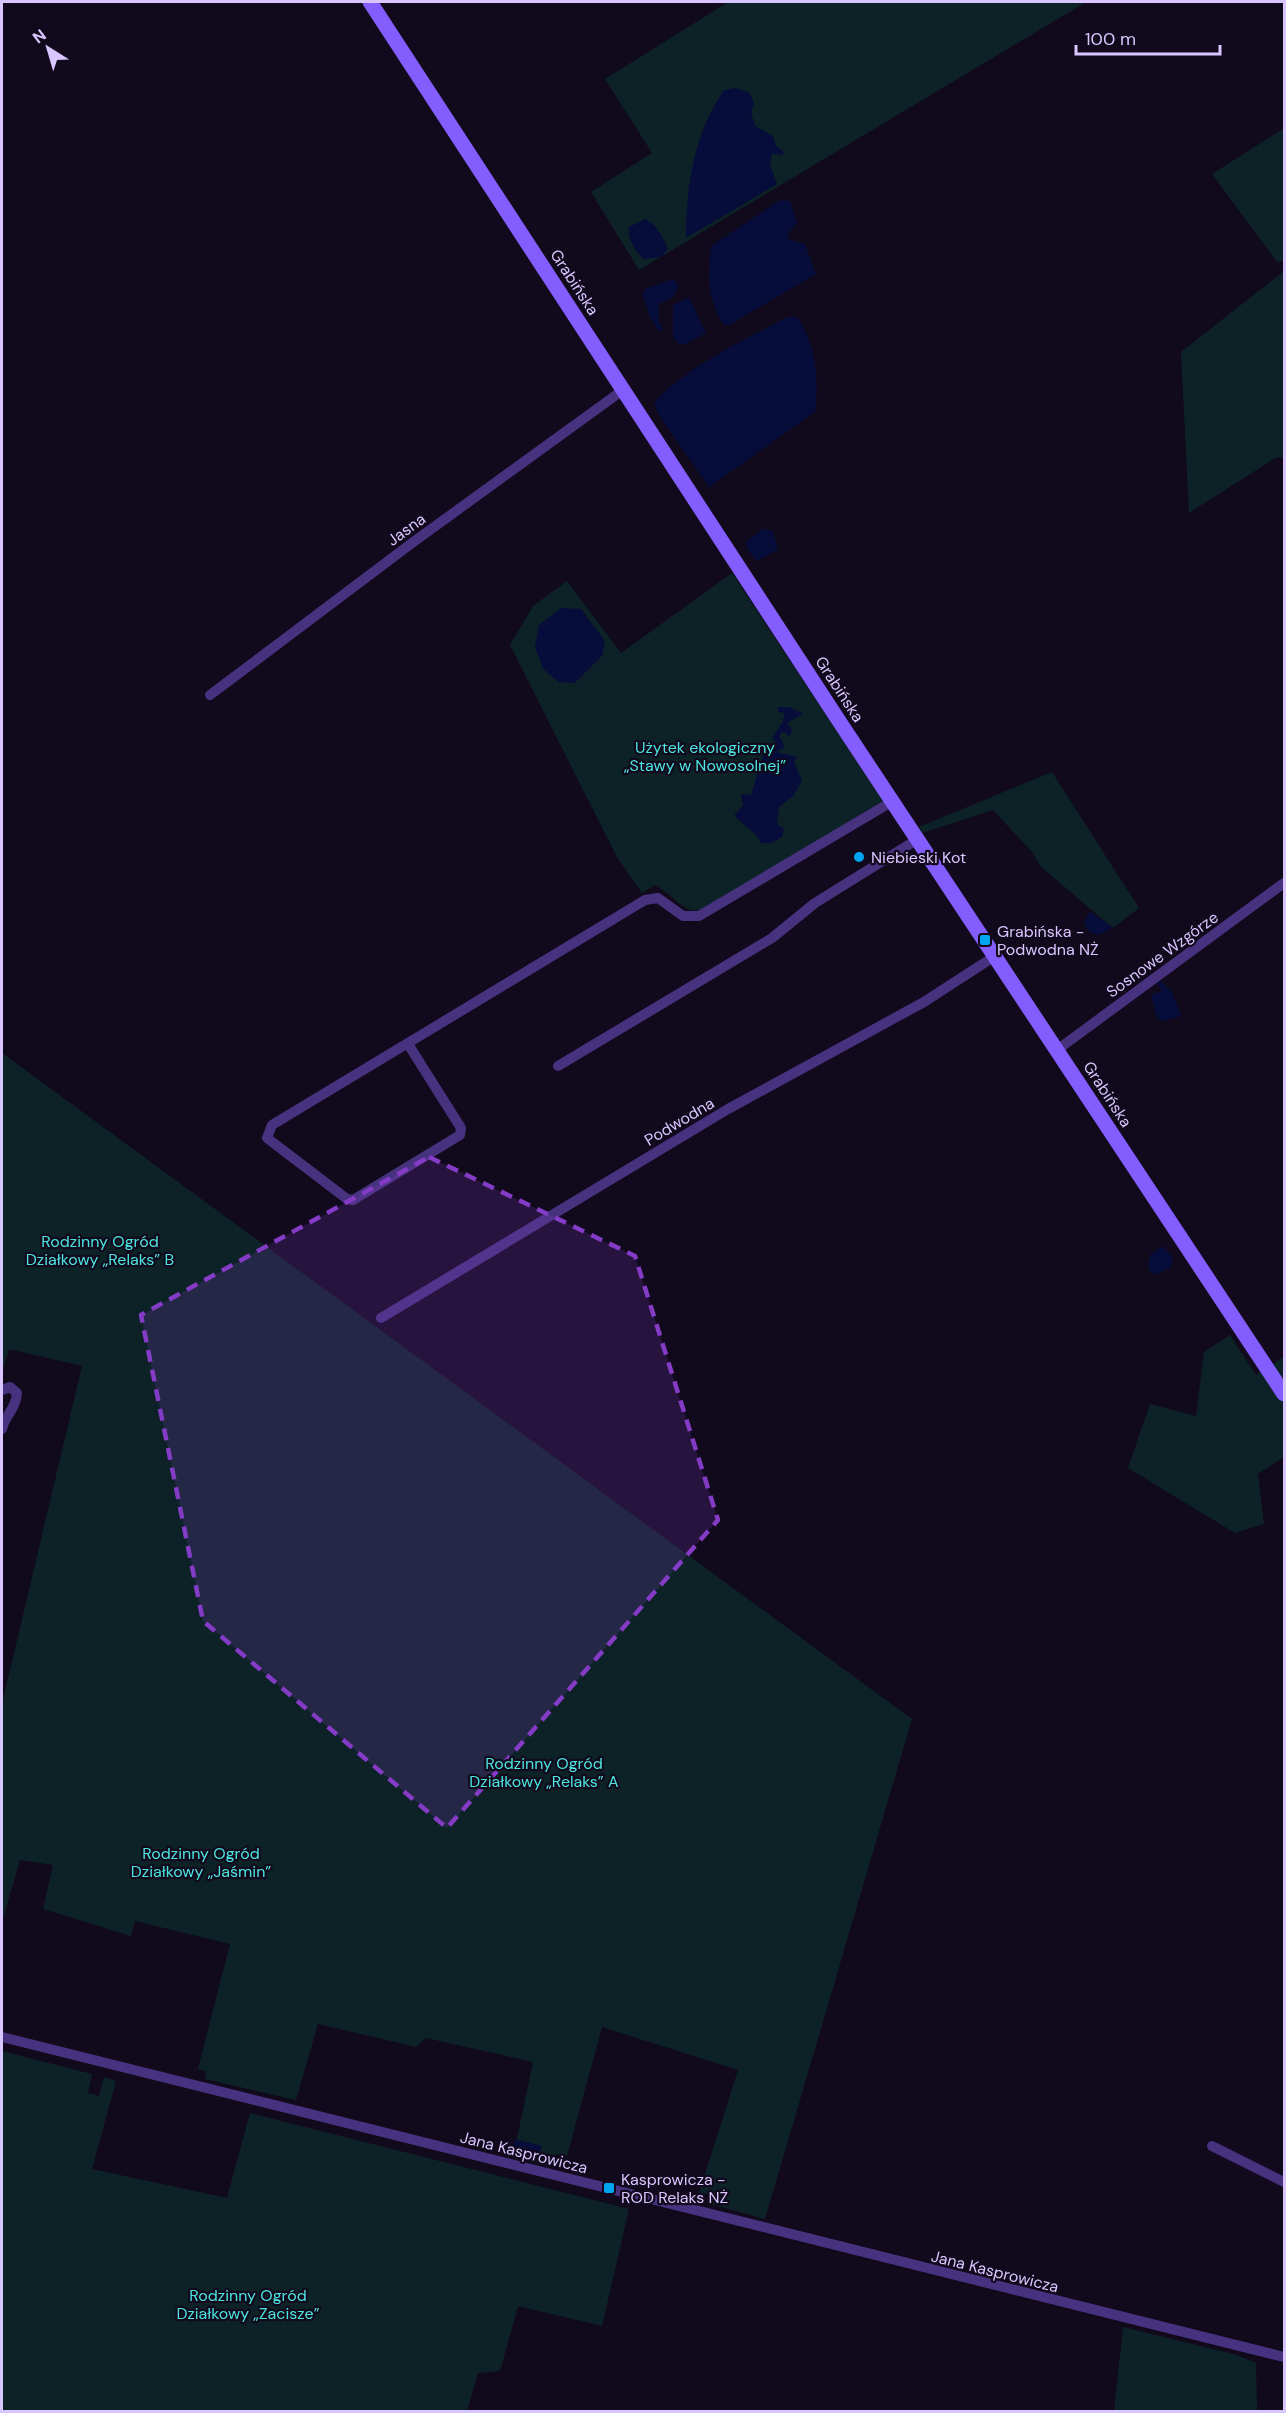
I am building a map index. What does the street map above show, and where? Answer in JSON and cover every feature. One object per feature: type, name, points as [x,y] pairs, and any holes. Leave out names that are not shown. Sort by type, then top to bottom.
[{"type":"street","name":"Grabińska","points":[[370,2],[1284,1394]]},
{"type":"street","name":"Jasna","points":[[210,695],[412,543],[623,390]]},
{"type":"street","points":[[408,1044],[462,1128],[460,1135],[353,1200],[347,1199],[267,1138],[272,1125],[645,900],[658,898],[682,916],[699,916],[893,801]]},
{"type":"street","points":[[558,1066],[771,938],[815,903],[918,839]]},
{"type":"street","name":"Sosnowe Wzgórze","points":[[1057,1050],[1284,883]]},
{"type":"street","name":"Podwodna","points":[[381,1318],[728,1109],[924,1002],[995,956]]},
{"type":"street","points":[[2,1390],[10,1387],[17,1393],[16,1406],[2,1422]]},
{"type":"street","name":"Jana Kasprowicza","points":[[2,2037],[1284,2357]]},
{"type":"street","points":[[1212,2145],[1284,2182]]},
{"type":"highlighted area","points":[[429,1157],[635,1256],[718,1520],[447,1828],[203,1621],[141,1315]]},
{"type":"green space","points":[[728,2],[1086,2],[639,270],[591,192],[652,153],[605,79]]},
{"type":"green space","points":[[1284,128],[1284,260],[1278,263],[1212,174]]},
{"type":"green space","points":[[1284,271],[1284,457],[1275,458],[1189,513],[1181,352]]},
{"type":"green space","name":"Użytek ekologiczny „Stawy w Nowosolnej”","points":[[732,573],[883,801],[702,910],[694,910],[682,906],[661,888],[654,885],[642,893],[617,857],[510,645],[533,606],[567,581],[621,653]]},
{"type":"green space","points":[[1052,772],[1139,908],[1113,928],[1040,866],[1033,853],[993,810],[922,833],[919,827]]},
{"type":"green space","name":"Rodzinny Ogród Działkowy „Relaks” A","points":[[2,1053],[912,1719],[765,2219],[707,2203],[708,2194],[699,2193],[738,2070],[602,2027],[567,2156],[556,2154],[553,2167],[513,2157],[533,2062],[426,2038],[416,2047],[318,2024],[296,2100],[205,2079],[206,2071],[198,2069],[230,1944],[135,1921],[131,1936],[43,1909],[53,1865],[20,1860],[2,1922],[2,1704],[82,1366],[9,1349],[2,1373]]},
{"type":"green space","points":[[1230,1335],[1256,1375],[1284,1357],[1284,1457],[1258,1474],[1264,1524],[1235,1533],[1128,1468],[1150,1404],[1196,1416],[1204,1352]]},
{"type":"green space","name":"Rodzinny Ogród Działkowy „Zacisze”","points":[[2,2051],[92,2074],[88,2093],[99,2096],[104,2077],[116,2081],[92,2169],[227,2198],[250,2113],[629,2209],[602,2326],[518,2306],[500,2371],[478,2373],[467,2411],[2,2411]]},
{"type":"green space","points":[[1123,2327],[1237,2355],[1256,2363],[1257,2411],[1114,2411]]},
{"type":"shaded area","points":[[735,88],[749,93],[754,102],[751,113],[755,126],[773,136],[776,146],[784,152],[782,155],[772,154],[770,164],[777,184],[686,238],[690,180],[699,142],[705,124],[724,90]]},
{"type":"shaded area","points":[[780,200],[790,201],[797,223],[788,234],[788,239],[805,244],[816,274],[729,325],[724,325],[714,306],[710,287],[711,246]]},
{"type":"shaded area","points":[[645,219],[656,228],[668,249],[661,257],[644,259],[630,240],[629,227]]},
{"type":"shaded area","points":[[673,279],[679,286],[672,298],[659,304],[659,321],[663,329],[659,331],[650,317],[642,293],[647,288]]},
{"type":"shaded area","points":[[689,297],[706,333],[686,344],[679,344],[673,337],[673,305]]},
{"type":"shaded area","points":[[788,317],[797,317],[812,350],[817,387],[815,412],[709,487],[659,415],[654,403],[699,366],[735,344]]},
{"type":"shaded area","points":[[763,529],[773,531],[778,549],[757,561],[748,550],[746,542]]},
{"type":"shaded area","points":[[561,608],[581,609],[605,641],[602,656],[575,683],[559,682],[543,669],[535,647],[539,625]]},
{"type":"shaded area","points":[[778,707],[790,707],[803,714],[787,723],[793,731],[788,737],[787,733],[782,732],[779,737],[782,739],[784,748],[776,752],[798,757],[794,762],[802,781],[794,795],[779,807],[777,824],[784,829],[782,837],[772,843],[761,843],[758,837],[734,816],[743,805],[741,794],[751,795],[763,754],[773,749],[776,742],[772,739],[785,713],[778,712]]},
{"type":"shaded area","points":[[1090,912],[1111,926],[1109,930],[1098,935],[1089,932],[1084,922]]},
{"type":"shaded area","points":[[1161,981],[1172,992],[1181,1016],[1163,1021],[1157,1018],[1151,995],[1162,991],[1157,983]]},
{"type":"shaded area","points":[[1163,1246],[1173,1258],[1170,1268],[1157,1274],[1151,1273],[1148,1265],[1151,1254]]},
{"type":"shaded area","points":[[515,2139],[542,2146],[539,2156],[530,2156],[512,2150]]},
{"type":"place","name":"Niebieski Kot","points":[[859,857]]},
{"type":"place","name":"Grabińska - Podwodna NŻ","points":[[985,940]]},
{"type":"place","name":"Kasprowicza - ROD Relaks NŻ","points":[[609,2188]]},
{"type":"park label","name":"Rodzinny Ogród Działkowy „Relaks” B","points":[[100,1250]]},
{"type":"park label","name":"Rodzinny Ogród Działkowy „Jaśmin”","points":[[201,1862]]}]
